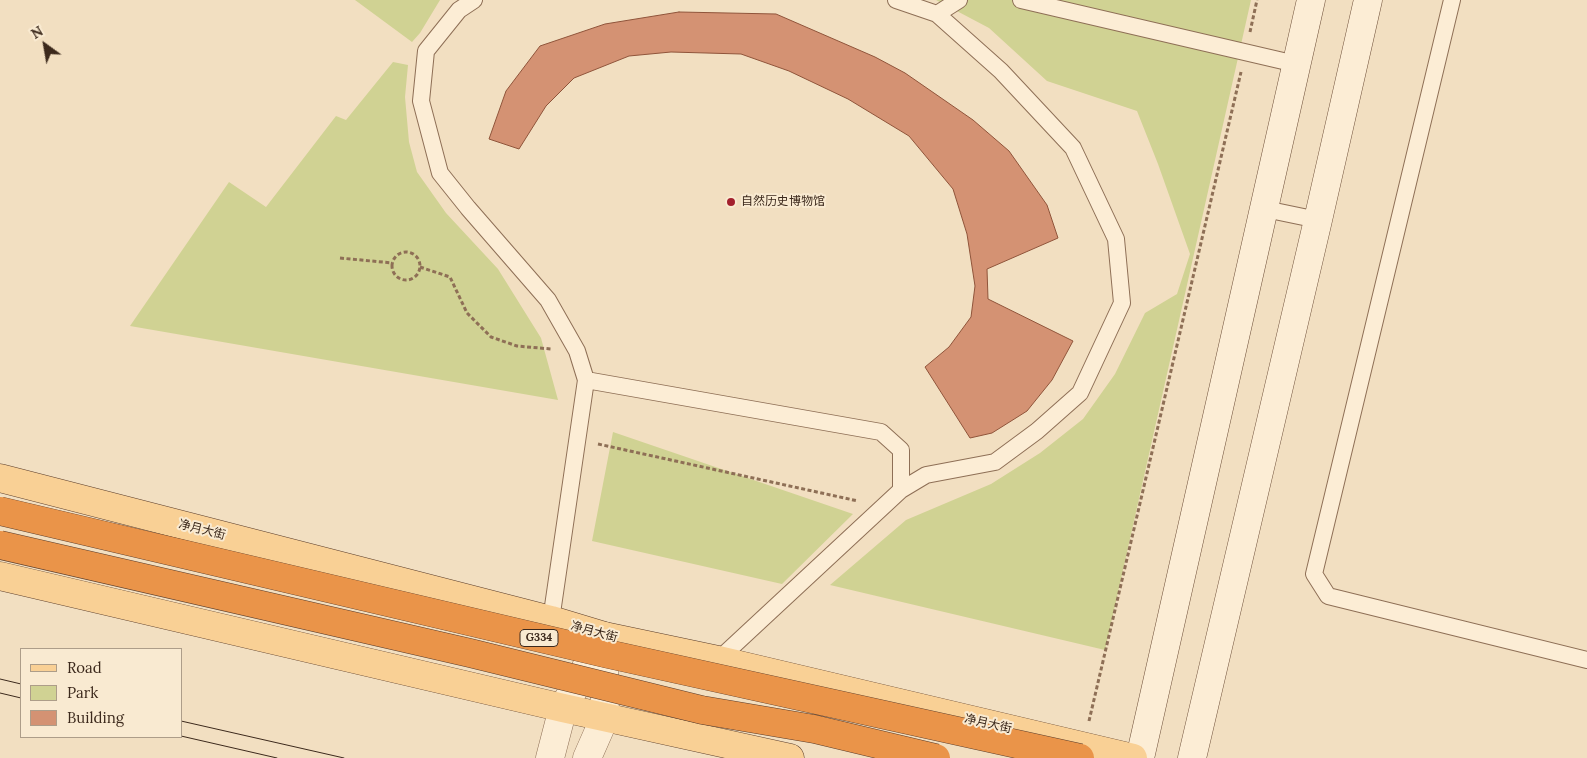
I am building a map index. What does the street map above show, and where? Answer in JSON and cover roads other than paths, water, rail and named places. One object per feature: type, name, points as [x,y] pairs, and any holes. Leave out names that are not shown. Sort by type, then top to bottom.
[{"type":"highway","name":"净月大街","points":[[0,511],[608,654],[1082,752]]},
{"type":"highway","name":"G334","points":[[0,545],[470,653],[702,710],[814,729],[936,758]]},
{"type":"main road","name":"净月大街","points":[[0,478],[551,620],[604,636],[718,660],[1082,752],[1133,758]]},
{"type":"main road","points":[[0,576],[563,708],[790,758]]},
{"type":"street","points":[[1140,758],[1312,0]]},
{"type":"street","points":[[1192,758],[1368,0]]},
{"type":"street","points":[[550,758],[563,708],[604,636]]},
{"type":"street","points":[[587,758],[605,717],[604,636]]},
{"type":"lane","points":[[474,0],[459,10],[426,51],[421,102],[440,173],[548,300],[577,351],[586,380],[551,620]]},
{"type":"lane","points":[[718,660],[901,490],[926,475],[995,462],[1037,431],[1080,393],[1122,303],[1116,238],[1074,148],[1001,72],[937,14],[896,0]]},
{"type":"lane","points":[[937,14],[959,0]]},
{"type":"lane","points":[[1021,0],[1296,64]]},
{"type":"lane","points":[[1452,0],[1314,574],[1328,596],[1587,660]]},
{"type":"lane","points":[[1265,209],[1318,220]]},
{"type":"lane","points":[[586,380],[881,432],[901,450],[901,490]]},
{"type":"tram line","points":[[0,679],[20,684]]},
{"type":"tram line","points":[[0,693],[20,698]]},
{"type":"tram line","points":[[182,721],[344,758]]},
{"type":"tram line","points":[[182,736],[277,758]]},
{"type":"place","name":"自然历史博物馆","points":[[731,202]]}]
